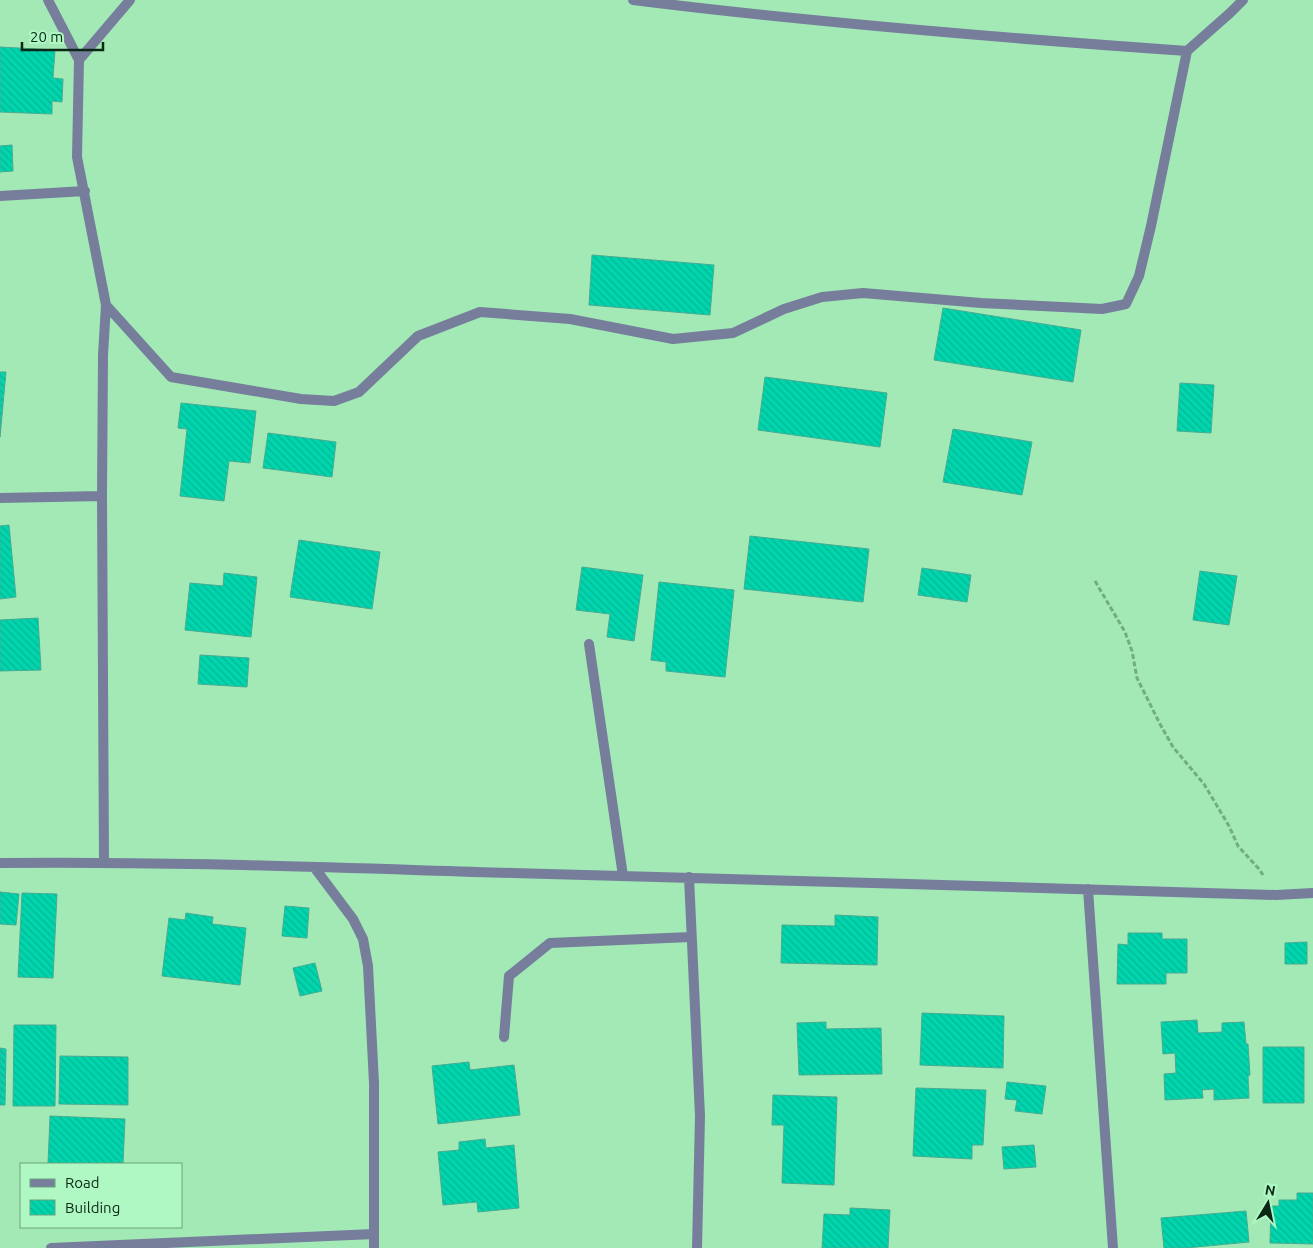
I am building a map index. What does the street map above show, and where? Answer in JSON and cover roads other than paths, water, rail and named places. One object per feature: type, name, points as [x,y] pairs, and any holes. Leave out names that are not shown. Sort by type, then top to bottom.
[{"type":"street","points":[[48,0],[78,60],[78,157],[106,305],[103,355],[102,496],[104,862]]},
{"type":"street","points":[[78,60],[130,0]]},
{"type":"street","points":[[633,0],[748,14],[1049,42],[1186,51]]},
{"type":"street","points":[[106,305],[171,377],[301,399],[334,401],[359,392],[418,336],[480,312],[570,319],[673,339],[733,333],[784,309],[822,297],[863,293],[1102,309],[1126,304],[1139,276],[1151,226],[1186,51],[1243,0]]},
{"type":"street","points":[[0,196],[85,191]]},
{"type":"street","points":[[0,498],[102,496]]},
{"type":"street","points":[[589,644],[623,876]]},
{"type":"street","points":[[0,863],[104,862],[1276,895],[1313,893]]},
{"type":"street","points":[[314,867],[353,919],[363,939],[368,966],[374,1083],[374,1248]]},
{"type":"street","points":[[689,877],[700,1116],[697,1248]]},
{"type":"street","points":[[1088,889],[1112,1248]]},
{"type":"street","points":[[504,1037],[508,976],[550,943],[691,937]]},
{"type":"street","points":[[51,1248],[374,1234]]}]
